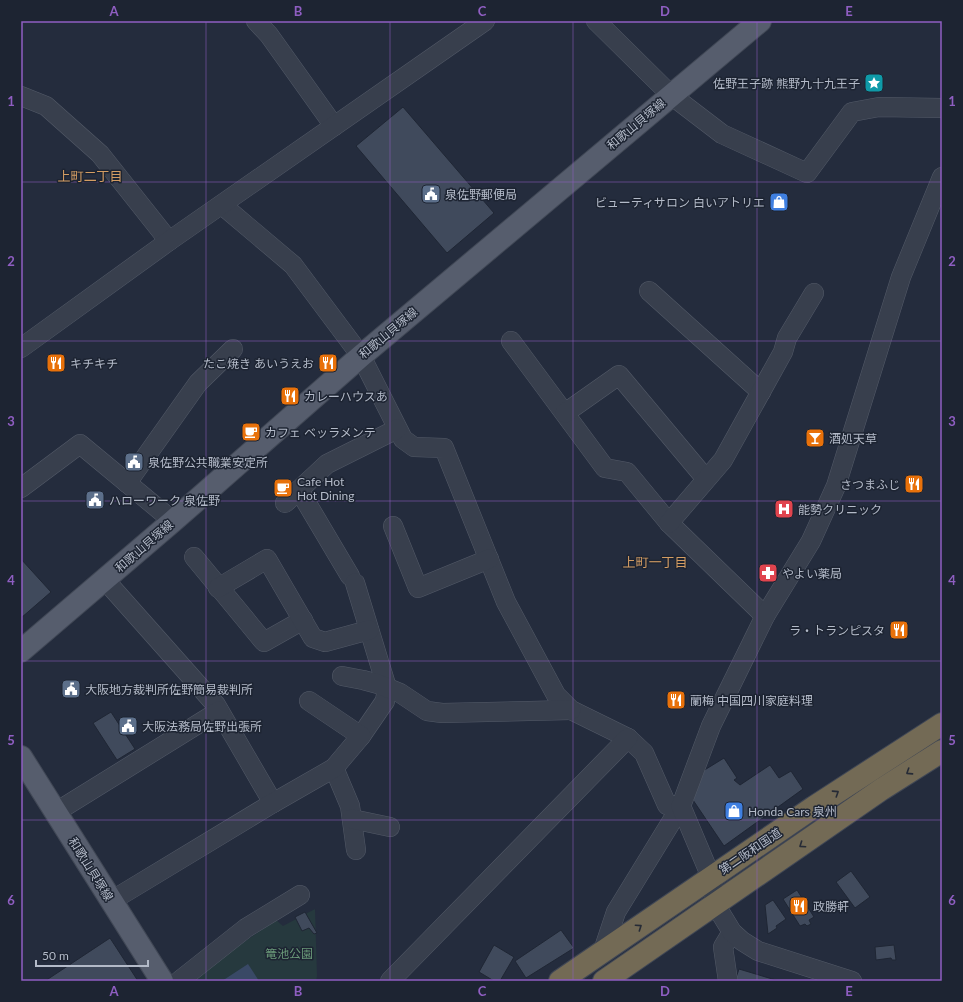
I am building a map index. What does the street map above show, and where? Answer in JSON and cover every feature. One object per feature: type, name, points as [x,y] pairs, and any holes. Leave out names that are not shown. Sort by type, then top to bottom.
[{"type":"highway","name":"第二阪和国道","points":[[560,981],[711,877],[942,724]]},
{"type":"highway","name":"第二阪和国道","points":[[604,981],[882,789],[942,750]]},
{"type":"main road","name":"和歌山貝塚線","points":[[21,651],[173,522],[361,356],[760,21]]},
{"type":"main road","name":"和歌山貝塚線","points":[[21,757],[162,981]]},
{"type":"street","points":[[256,21],[270,35],[334,126]]},
{"type":"street","points":[[21,348],[169,242],[485,21]]},
{"type":"street","points":[[596,21],[671,95],[722,134],[807,173],[852,112],[880,107],[942,108]]},
{"type":"street","points":[[21,96],[46,106],[100,154],[169,242]]},
{"type":"street","points":[[603,951],[616,912],[681,806],[711,726],[765,616],[811,541],[836,486],[901,277],[942,177]]},
{"type":"street","points":[[222,205],[293,265],[361,356],[403,439],[414,447],[444,448],[506,602],[556,695],[571,710],[628,738],[644,753],[667,806],[681,806]]},
{"type":"street","points":[[649,291],[761,392]]},
{"type":"street","points":[[669,523],[723,460],[783,352],[787,338],[814,293]]},
{"type":"street","points":[[511,341],[606,468],[627,472],[669,523],[765,616]]},
{"type":"street","points":[[126,483],[198,383],[233,349]]},
{"type":"street","points":[[565,413],[619,375],[706,479]]},
{"type":"street","points":[[111,901],[334,768],[361,736],[385,701],[386,688],[352,579],[292,496],[327,464],[397,429]]},
{"type":"street","points":[[21,488],[80,444],[173,522]]},
{"type":"street","points":[[393,526],[418,588],[489,559]]},
{"type":"street","points":[[194,557],[264,642],[303,620]]},
{"type":"street","points":[[218,588],[267,559],[313,638],[325,642],[369,630]]},
{"type":"street","points":[[104,580],[216,705],[273,803]]},
{"type":"street","points":[[342,676],[363,680],[386,688],[400,694],[427,711],[442,713],[571,710]]},
{"type":"street","points":[[309,701],[361,736]]},
{"type":"street","points":[[56,812],[219,711]]},
{"type":"street","points":[[390,981],[628,738]]},
{"type":"street","points":[[334,768],[350,806],[356,850]]},
{"type":"street","points":[[681,806],[711,877],[715,904],[732,932],[742,941],[758,951],[852,981]]},
{"type":"street","points":[[352,819],[390,827]]},
{"type":"street","points":[[179,981],[246,928],[300,895]]},
{"type":"street","points":[[728,981],[722,947],[732,932]]},
{"type":"green space","name":"篭池公園","points":[[315,909],[316,981],[194,981],[228,953],[276,920],[283,926]]},
{"type":"water","points":[[248,964],[259,981],[222,981]]},
{"type":"building","points":[[403,107],[494,213],[447,253],[356,146]]},
{"type":"building","points":[[21,559],[51,592],[21,618]]},
{"type":"building","points":[[111,712],[135,749],[117,760],[93,723]]},
{"type":"building","points":[[724,758],[737,778],[734,780],[740,785],[770,765],[779,778],[791,771],[803,789],[724,846],[693,800],[698,774]]},
{"type":"building","points":[[851,871],[870,897],[855,908],[836,882]]},
{"type":"building","points":[[797,890],[814,917],[809,920],[811,924],[807,926],[805,924],[800,926],[783,899]]},
{"type":"building","points":[[773,900],[786,919],[768,934],[765,905]]},
{"type":"building","points":[[305,912],[317,933],[314,934],[309,928],[302,931],[295,917]]},
{"type":"building","points":[[561,930],[574,948],[526,978],[515,961]]},
{"type":"building","points":[[110,938],[138,981],[45,981]]},
{"type":"building","points":[[494,945],[514,957],[500,981],[494,981],[479,972]]},
{"type":"building","points":[[894,945],[896,960],[892,960],[891,958],[876,960],[875,947]]},
{"type":"building","points":[[739,969],[779,981],[735,981]]},
{"type":"place","name":"佐野王子跡 熊野九十九王子","points":[[874,83]]},
{"type":"place","name":"泉佐野郵便局","points":[[431,194]]},
{"type":"place","name":"ビューティサロン 白いアトリエ","points":[[779,202]]},
{"type":"place","name":"キチキチ","points":[[56,363]]},
{"type":"place","name":"たこ焼き あいうえお","points":[[328,363]]},
{"type":"place","name":"カレーハウスあ","points":[[290,396]]},
{"type":"place","name":"カフェ ベッラメンテ","points":[[251,432]]},
{"type":"place","name":"酒処天草","points":[[815,438]]},
{"type":"place","name":"泉佐野公共職業安定所","points":[[134,462]]},
{"type":"place","name":"さつまふじ","points":[[914,484]]},
{"type":"place","name":"Cafe Hot Hot Dining","points":[[283,488]]},
{"type":"place","name":"ハローワーク 泉佐野","points":[[95,500]]},
{"type":"place","name":"能勢クリニック","points":[[784,509]]},
{"type":"place","name":"やよい薬局","points":[[768,573]]},
{"type":"place","name":"ラ・トランピスタ","points":[[899,630]]},
{"type":"place","name":"大阪地方裁判所佐野簡易裁判所","points":[[71,689]]},
{"type":"place","name":"蘭梅 中国四川家庭料理","points":[[676,700]]},
{"type":"place","name":"大阪法務局佐野出張所","points":[[128,726]]},
{"type":"place","name":"Honda Cars 泉州","points":[[734,811]]},
{"type":"place","name":"政勝軒","points":[[799,906]]},
{"type":"district","name":"上町二丁目","points":[[90,176]]},
{"type":"district","name":"上町一丁目","points":[[655,562]]}]
